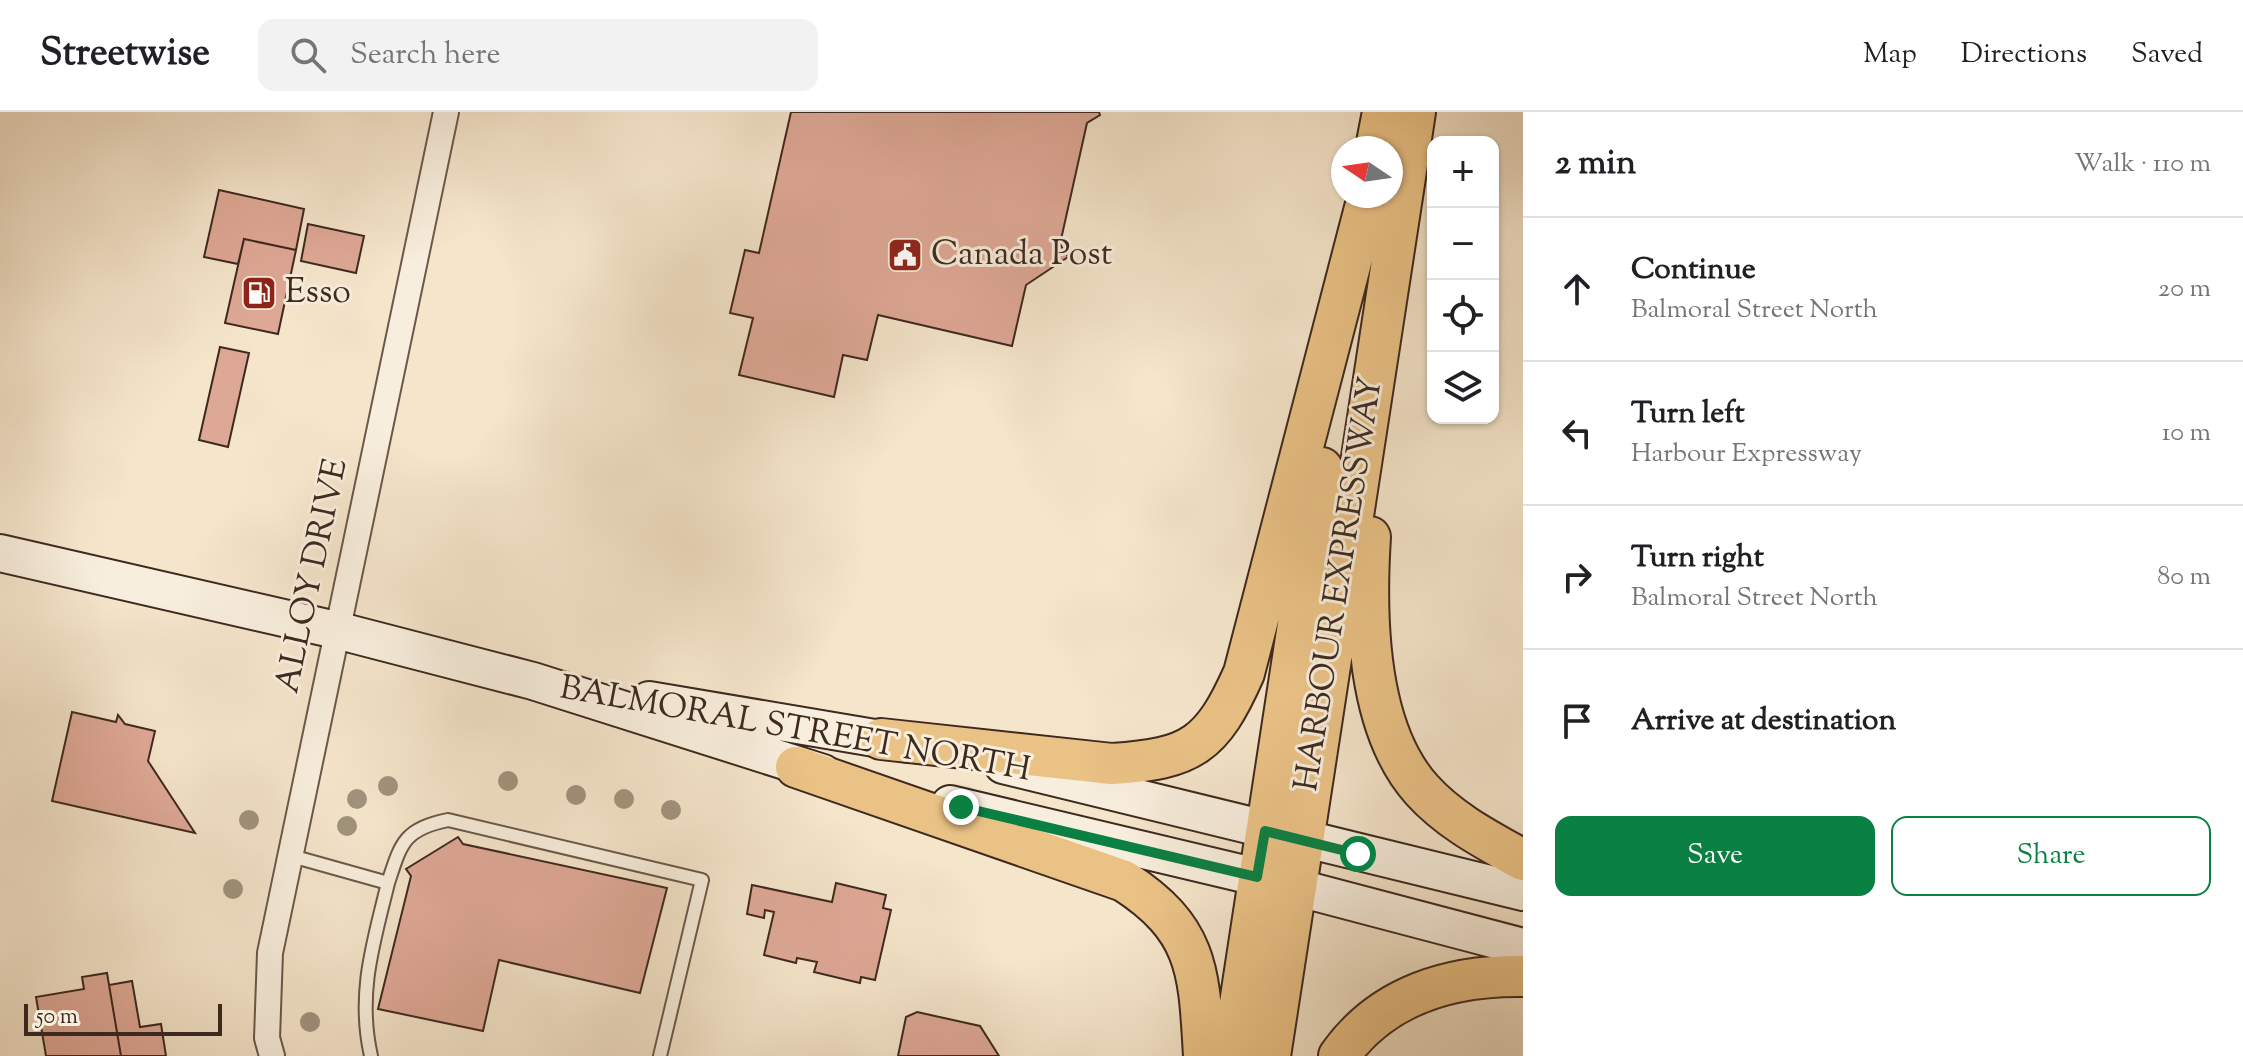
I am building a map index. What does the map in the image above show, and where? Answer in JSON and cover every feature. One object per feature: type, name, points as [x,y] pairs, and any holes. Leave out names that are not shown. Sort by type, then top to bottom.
[{"type":"main road","points":[[1378,136],[1383,112]]},
{"type":"main road","name":"HARBOUR EXPRESSWAY","points":[[1232,1056],[1257,877],[1283,836],[1386,290],[1415,112]]},
{"type":"main road","points":[[881,739],[1112,764],[1148,762],[1188,750],[1211,732],[1225,715],[1244,673],[1364,208]]},
{"type":"main road","name":"HARBOUR EXPRESSWAY","points":[[1270,1056],[1295,888],[1283,836],[1365,208]]},
{"type":"main road","points":[[1386,290],[1367,582],[1371,655],[1386,721],[1398,754],[1421,788],[1473,832],[1523,860]]},
{"type":"main road","name":"BALMORAL STREET NORTH","points":[[0,553],[336,630],[533,681],[796,767],[1257,877],[1523,947]]},
{"type":"main road","name":"BALMORAL STREET NORTH","points":[[533,681],[931,747],[1283,836],[1523,892]]},
{"type":"main road","points":[[796,767],[1124,881],[1155,901],[1182,933],[1198,973],[1204,1056]]},
{"type":"main road","points":[[1339,1056],[1356,1032],[1380,1011],[1414,994],[1458,980],[1523,976]]},
{"type":"street","name":"ALLOY DRIVE","points":[[272,1056],[267,1038],[270,953],[288,855],[446,112]]},
{"type":"lane","points":[[371,1056],[364,1027],[363,994],[388,883],[400,845],[414,831],[448,820],[702,880],[660,1056]]},
{"type":"lane","points":[[288,855],[388,883]]},
{"type":"building","name":"Canada Post","points":[[791,112],[1099,112],[1100,115],[1087,123],[1060,244],[1068,257],[1026,285],[1012,346],[878,315],[867,360],[843,355],[834,397],[739,375],[753,318],[730,313],[745,250],[759,253]]},
{"type":"building","points":[[219,190],[304,209],[296,250],[244,239],[238,264],[204,257]]},
{"type":"building","points":[[308,224],[364,236],[356,273],[301,261]]},
{"type":"building","name":"Esso","points":[[244,239],[296,250],[278,334],[225,323]]},
{"type":"building","points":[[220,347],[249,353],[228,447],[199,440]]},
{"type":"building","points":[[72,712],[116,722],[118,715],[125,724],[155,731],[148,761],[195,833],[52,801]]},
{"type":"building","points":[[458,837],[463,844],[667,888],[640,993],[499,960],[483,1031],[378,1009],[411,876],[406,869]]},
{"type":"building","points":[[836,883],[886,895],[883,908],[891,910],[875,980],[861,977],[860,983],[814,972],[817,962],[797,958],[796,963],[764,955],[774,912],[765,910],[764,918],[747,914],[752,885],[832,902]]},
{"type":"building","points":[[107,973],[121,1056],[46,1056],[36,997],[84,989],[82,977]]},
{"type":"building","points":[[132,981],[140,1027],[161,1024],[166,1056],[121,1056],[109,985]]},
{"type":"building","points":[[917,1012],[980,1026],[999,1056],[898,1056],[906,1017]]},
{"type":"place","name":"Canada Post","points":[[905,255]]},
{"type":"place","name":"Esso","points":[[259,293]]},
{"type":"route","points":[[961,807],[1257,877],[1265,831],[1358,854]]}]
